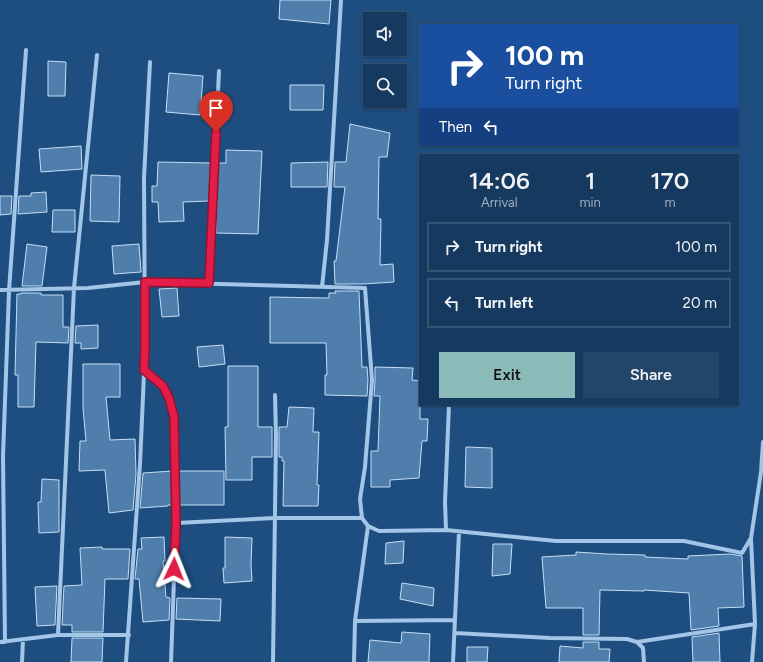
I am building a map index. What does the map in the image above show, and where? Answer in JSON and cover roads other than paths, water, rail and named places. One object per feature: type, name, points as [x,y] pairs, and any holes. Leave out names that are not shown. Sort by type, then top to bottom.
[{"type":"street","points":[[322,287],[327,240],[341,0]]},
{"type":"street","points":[[26,50],[9,291],[3,456],[2,642],[58,635],[129,635]]},
{"type":"street","points":[[58,635],[74,288],[96,55]]},
{"type":"street","points":[[126,662],[140,464],[145,351],[144,178],[150,62]]},
{"type":"street","points":[[209,283],[219,71]]},
{"type":"street","points":[[0,290],[9,291],[74,288],[145,282],[365,288],[372,380],[365,467],[360,499],[362,518],[368,526],[379,531],[446,530],[556,541],[684,541],[742,554],[751,538]]},
{"type":"street","points":[[144,370],[163,386],[169,398],[174,417],[176,523],[171,662]]},
{"type":"street","points":[[273,662],[276,436],[275,395]]},
{"type":"street","points":[[446,530],[445,502],[448,406]]},
{"type":"street","points":[[752,662],[755,624],[751,538],[761,472],[763,442]]},
{"type":"street","points":[[176,523],[275,518],[362,518]]},
{"type":"street","points":[[354,662],[355,621],[368,526]]},
{"type":"street","points":[[453,662],[459,532]]},
{"type":"street","points":[[355,621],[455,620]]},
{"type":"street","points":[[455,633],[550,638],[626,639],[637,642],[755,624]]},
{"type":"street","points":[[22,662],[23,639]]},
{"type":"street","points":[[637,642],[643,648],[644,662]]}]
